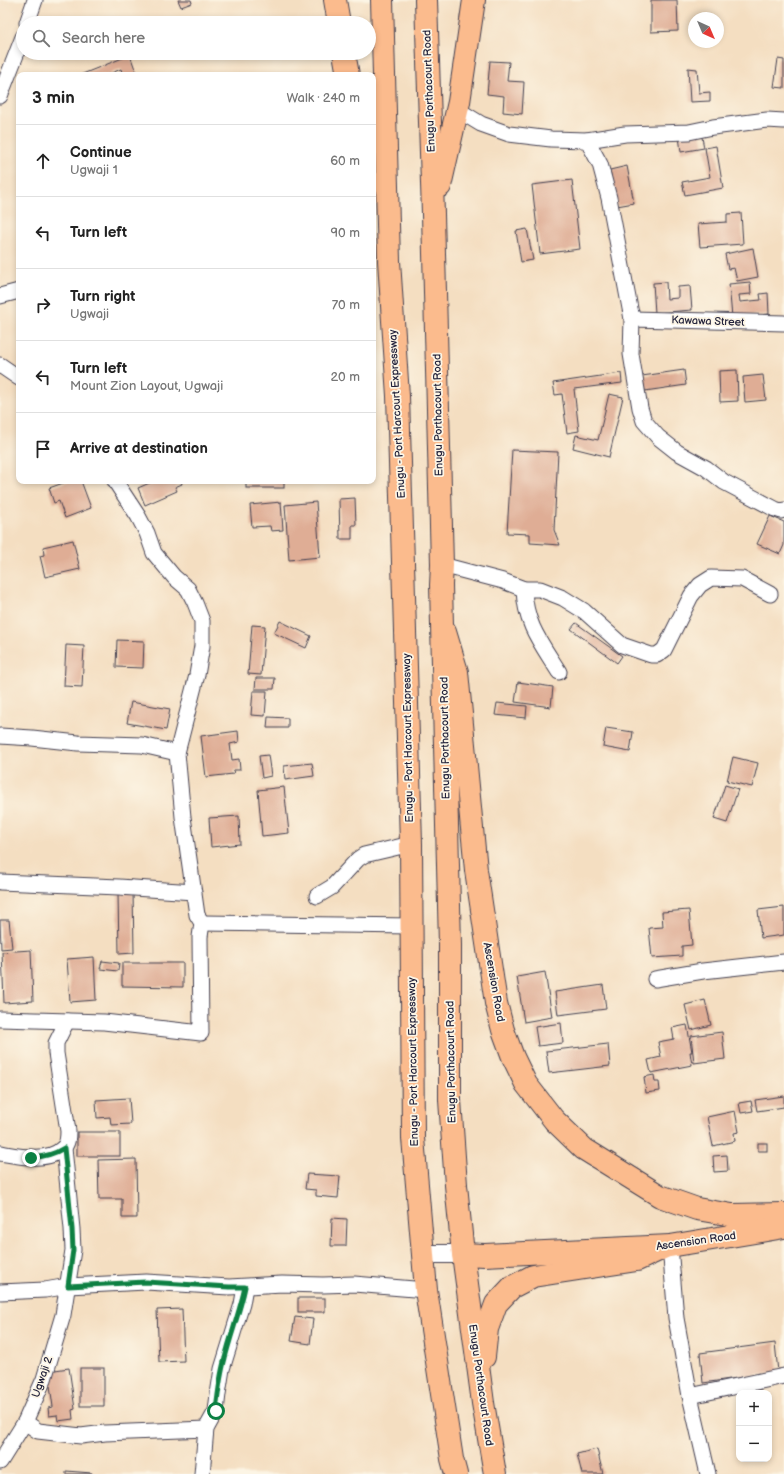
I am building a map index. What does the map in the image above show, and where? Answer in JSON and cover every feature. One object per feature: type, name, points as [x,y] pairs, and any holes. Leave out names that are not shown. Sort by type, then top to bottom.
[{"type":"main road","points":[[335,0],[338,16]]},
{"type":"main road","name":"Enugu - Port Harcourt Expressway","points":[[382,0],[389,261],[398,396],[411,844],[413,1138],[426,1290],[452,1459],[456,1474]]},
{"type":"main road","name":"Enugu Porthacourt Road","points":[[426,0],[442,565],[441,585],[450,945],[450,1100],[463,1254],[480,1388],[490,1450],[496,1474]]},
{"type":"main road","points":[[433,214],[458,110],[474,0]]},
{"type":"main road","points":[[345,60],[347,72]]},
{"type":"main road","points":[[376,234],[389,261]]},
{"type":"main road","name":"Ascension Road","points":[[442,623],[457,672],[476,870],[496,1003],[503,1030],[513,1057],[526,1084],[554,1120],[584,1150],[660,1196],[697,1209],[732,1215],[784,1214]]},
{"type":"main road","name":"Ascension Road","points":[[463,1254],[485,1255],[668,1246],[784,1227]]},
{"type":"main road","points":[[480,1388],[487,1329],[496,1304],[512,1287],[534,1276],[637,1260],[668,1246]]},
{"type":"street","points":[[30,16],[35,0]]},
{"type":"street","points":[[0,96],[16,54]]},
{"type":"street","points":[[458,110],[481,124],[508,134],[551,139],[587,140],[625,134],[689,132],[713,127],[767,120],[784,121]]},
{"type":"street","points":[[587,140],[600,164],[608,192],[632,319],[631,354],[644,421],[658,437],[677,452],[706,468],[724,482],[775,510],[784,510]]},
{"type":"street","points":[[0,296],[16,292]]},
{"type":"street","name":"Kawawa Street","points":[[632,319],[784,323]]},
{"type":"street","points":[[0,365],[16,376]]},
{"type":"street","points":[[0,1019],[104,1022],[201,1033],[200,937],[202,923],[197,915],[183,818],[177,753],[197,675],[202,646],[202,621],[188,589],[174,577],[154,553],[147,533],[138,516],[116,484]]},
{"type":"street","points":[[442,565],[503,581],[524,589],[540,589],[563,598],[584,611],[622,645],[651,655],[657,655],[664,650],[691,596],[700,585],[711,578],[742,580],[770,594]]},
{"type":"street","points":[[524,589],[525,604],[532,626],[559,672]]},
{"type":"street","points":[[0,736],[78,743],[142,745],[177,753]]},
{"type":"street","points":[[317,896],[332,887],[358,859],[364,855],[411,844]]},
{"type":"street","points":[[0,882],[111,886],[194,892]]},
{"type":"street","points":[[202,923],[411,926]]},
{"type":"street","points":[[655,979],[703,971],[784,962]]},
{"type":"street","name":"Ugwaji 2","points":[[0,1462],[25,1422],[44,1379],[63,1315],[68,1286],[73,1250],[64,1148],[68,1140],[68,1131],[56,1054],[56,1043],[67,1021]]},
{"type":"street","points":[[0,1153],[31,1158],[44,1157],[64,1148]]},
{"type":"street","points":[[668,1246],[676,1318],[690,1396],[708,1474]]},
{"type":"street","points":[[422,1254],[463,1254]]},
{"type":"street","points":[[0,1292],[45,1290],[68,1286],[146,1282],[229,1287],[282,1284],[354,1284],[426,1290]]},
{"type":"street","points":[[202,1474],[206,1429],[216,1411],[225,1358],[242,1304],[245,1287]]},
{"type":"street","points":[[690,1396],[784,1376]]},
{"type":"street","points":[[25,1422],[38,1432],[81,1436],[112,1433],[206,1429]]},
{"type":"building","points":[[178,0],[191,0],[192,3],[181,7]]},
{"type":"building","points":[[651,0],[677,0],[678,31],[651,32]]},
{"type":"building","points":[[778,59],[784,60],[784,88],[774,87]]},
{"type":"building","points":[[118,60],[132,60],[136,72],[122,72],[121,69],[114,72],[88,72]]},
{"type":"building","points":[[490,61],[509,62],[507,81],[524,82],[522,114],[503,112],[504,96],[487,94]]},
{"type":"building","points":[[688,68],[697,69],[699,93],[710,92],[710,101],[690,102]]},
{"type":"building","points":[[701,132],[704,148],[681,152],[679,136]]},
{"type":"building","points":[[716,146],[723,188],[685,195],[682,182],[710,177],[705,148]]},
{"type":"building","points":[[627,166],[634,203],[617,206],[610,170]]},
{"type":"building","points":[[572,180],[580,249],[540,254],[532,185]]},
{"type":"building","points":[[741,213],[743,244],[700,247],[698,224],[727,222],[727,214]]},
{"type":"building","points":[[527,229],[533,260],[521,262],[516,231]]},
{"type":"building","points":[[753,248],[758,277],[737,281],[734,268],[728,269],[725,254]]},
{"type":"building","points":[[666,282],[667,299],[678,298],[678,287],[690,286],[692,310],[655,313],[653,283]]},
{"type":"building","points":[[750,282],[751,294],[739,295],[740,302],[761,300],[760,294],[768,293],[769,314],[732,317],[729,284]]},
{"type":"building","points":[[684,370],[686,385],[645,391],[642,376]]},
{"type":"building","points":[[737,370],[738,401],[720,402],[719,371]]},
{"type":"building","points":[[621,373],[622,383],[574,389],[579,431],[567,433],[562,394],[555,395],[553,383]]},
{"type":"building","points":[[763,375],[766,400],[745,402],[743,377]]},
{"type":"building","points":[[609,394],[623,397],[609,457],[573,448],[576,435],[598,440]]},
{"type":"building","points":[[512,450],[558,452],[554,530],[560,545],[530,543],[530,534],[507,533]]},
{"type":"building","points":[[60,484],[82,484],[91,508],[65,518],[59,501],[54,503],[49,488]]},
{"type":"building","points":[[147,484],[182,484],[175,487],[177,491],[145,505],[138,488]]},
{"type":"building","points":[[246,484],[284,484],[284,488],[246,488]]},
{"type":"building","points":[[355,498],[356,525],[352,525],[352,539],[340,539],[339,499]]},
{"type":"building","points":[[281,502],[283,530],[271,531],[270,526],[252,527],[250,505]]},
{"type":"building","points":[[316,502],[320,557],[289,560],[285,505]]},
{"type":"building","points":[[770,516],[784,522],[784,545],[780,554],[757,544]]},
{"type":"building","points":[[73,540],[80,569],[45,577],[40,556],[44,555],[43,547]]},
{"type":"building","points":[[280,621],[311,636],[306,648],[274,633]]},
{"type":"building","points":[[576,623],[622,656],[617,663],[571,629]]},
{"type":"building","points":[[252,625],[265,626],[261,675],[248,674]]},
{"type":"building","points":[[117,640],[144,641],[143,668],[116,667]]},
{"type":"building","points":[[66,645],[84,646],[82,687],[64,686]]},
{"type":"building","points":[[256,678],[275,678],[274,689],[255,689]]},
{"type":"building","points":[[518,682],[553,687],[551,707],[515,702]]},
{"type":"building","points":[[253,691],[267,691],[265,716],[251,715]]},
{"type":"building","points":[[131,702],[170,709],[166,730],[127,723]]},
{"type":"building","points":[[497,703],[527,706],[526,718],[495,715]]},
{"type":"building","points":[[268,717],[288,718],[288,728],[267,728]]},
{"type":"building","points":[[606,728],[633,732],[630,752],[603,747]]},
{"type":"building","points":[[238,731],[239,742],[230,744],[232,760],[239,759],[240,770],[234,770],[233,774],[206,777],[201,736]]},
{"type":"building","points":[[268,755],[271,776],[262,778],[259,756]]},
{"type":"building","points":[[733,757],[758,763],[752,787],[727,781]]},
{"type":"building","points":[[312,763],[314,776],[285,780],[284,766]]},
{"type":"building","points":[[725,785],[738,789],[727,823],[714,819]]},
{"type":"building","points":[[284,787],[289,833],[262,836],[258,790]]},
{"type":"building","points":[[239,816],[240,844],[211,847],[209,818]]},
{"type":"building","points":[[133,892],[134,953],[119,954],[118,893]]},
{"type":"building","points":[[784,907],[784,935],[761,938],[758,910]]},
{"type":"building","points":[[689,910],[692,945],[682,946],[682,956],[652,958],[649,928],[663,927],[662,912]]},
{"type":"building","points":[[0,920],[9,920],[12,948],[1,949]]},
{"type":"building","points":[[31,950],[33,1001],[4,1003],[2,952]]},
{"type":"building","points":[[94,957],[96,1000],[70,1002],[67,959]]},
{"type":"building","points":[[102,961],[119,963],[118,971],[100,969]]},
{"type":"building","points":[[122,963],[183,963],[183,987],[122,986]]},
{"type":"building","points":[[545,972],[552,1017],[524,1022],[517,977]]},
{"type":"building","points":[[603,985],[606,1009],[558,1015],[555,992]]},
{"type":"building","points":[[705,1000],[711,1025],[691,1030],[685,1005]]},
{"type":"building","points":[[561,1023],[563,1043],[538,1046],[535,1027]]},
{"type":"building","points":[[687,1025],[692,1052],[690,1052],[692,1065],[651,1073],[648,1060],[661,1057],[658,1042],[674,1039],[672,1028]]},
{"type":"building","points":[[722,1032],[725,1059],[694,1063],[691,1036]]},
{"type":"building","points":[[608,1044],[610,1066],[549,1073],[546,1051]]},
{"type":"building","points":[[654,1075],[655,1082],[659,1082],[660,1091],[646,1093],[644,1077]]},
{"type":"building","points":[[784,1096],[784,1107],[757,1111],[755,1100]]},
{"type":"building","points":[[129,1098],[131,1124],[111,1125],[110,1117],[97,1118],[96,1100]]},
{"type":"building","points":[[751,1101],[753,1111],[741,1113],[739,1103]]},
{"type":"building","points":[[735,1111],[739,1132],[734,1133],[735,1141],[713,1146],[707,1117]]},
{"type":"building","points":[[77,1132],[120,1132],[120,1156],[77,1156]]},
{"type":"building","points":[[758,1143],[767,1143],[767,1151],[758,1151]]},
{"type":"building","points":[[727,1155],[728,1171],[714,1172],[713,1156]]},
{"type":"building","points":[[136,1159],[137,1218],[122,1218],[122,1199],[99,1199],[98,1160]]},
{"type":"building","points":[[307,1174],[340,1176],[338,1198],[316,1196],[316,1190],[305,1189]]},
{"type":"building","points":[[332,1218],[347,1219],[346,1246],[331,1246]]},
{"type":"building","points":[[298,1298],[325,1298],[325,1312],[298,1312]]},
{"type":"building","points":[[182,1309],[184,1361],[159,1362],[157,1310]]},
{"type":"building","points":[[295,1317],[313,1319],[310,1344],[291,1341]]},
{"type":"building","points":[[775,1343],[778,1372],[703,1383],[700,1353]]},
{"type":"building","points":[[69,1368],[75,1409],[72,1410],[73,1419],[58,1421],[57,1415],[49,1416],[48,1408],[53,1407],[48,1371]]},
{"type":"building","points":[[80,1368],[104,1368],[104,1406],[80,1406]]},
{"type":"building","points":[[597,1449],[603,1474],[582,1474],[577,1454]]},
{"type":"building","points":[[66,1471],[92,1473],[92,1474],[66,1474]]},
{"type":"route","points":[[31,1158],[44,1157],[64,1148],[73,1250],[68,1286],[165,1282],[245,1287],[242,1304],[222,1369],[216,1411]]}]
